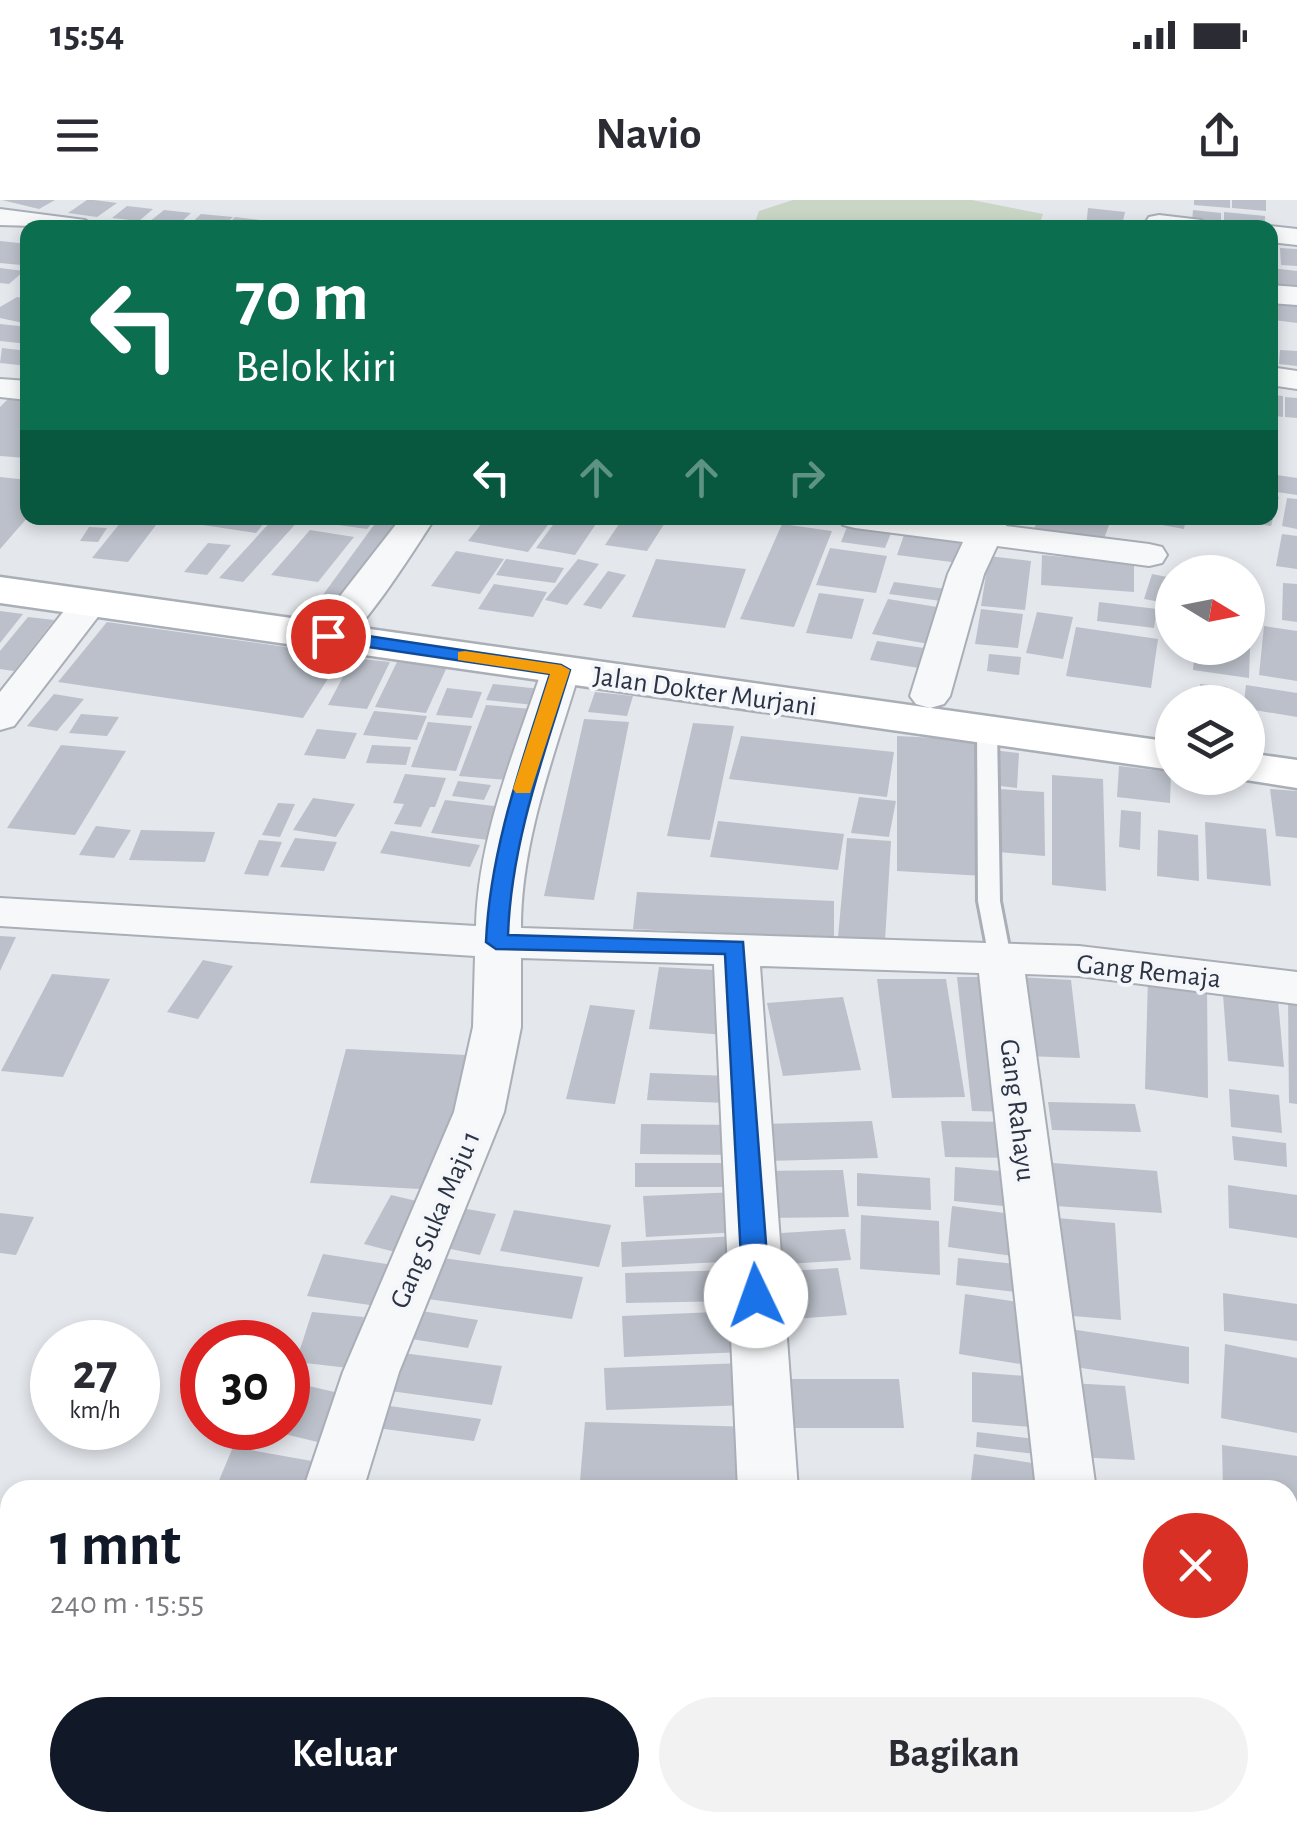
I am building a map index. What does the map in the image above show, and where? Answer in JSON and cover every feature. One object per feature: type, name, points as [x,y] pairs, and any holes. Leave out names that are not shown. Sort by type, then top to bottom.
[{"type":"main road","name":"Jalan Dokter Murjani","points":[[0,570],[1155,754]]},
{"type":"main road","name":"Jalan Dokter Murjani","points":[[0,590],[88,605],[335,626],[561,670],[930,696],[1155,724]]},
{"type":"main road","points":[[1265,739],[1297,744]]},
{"type":"main road","points":[[1265,769],[1297,774]]},
{"type":"street","points":[[335,626],[364,594],[413,525]]},
{"type":"street","points":[[930,696],[941,649],[988,525],[1150,555]]},
{"type":"street","points":[[0,718],[88,605]]},
{"type":"street","name":"Gang Suka Maju 1","points":[[337,1480],[396,1308],[479,1112],[500,986],[496,942],[498,893],[522,795],[561,670]]},
{"type":"street","name":"Gang Remaja","points":[[0,912],[496,942],[1079,961],[1297,988]]},
{"type":"street","points":[[736,948],[767,1480]]},
{"type":"street","name":"Gang Rahayu","points":[[1000,958],[1065,1480]]},
{"type":"lane","name":"Gang Rahayu","points":[[987,729],[988,901],[1000,958]]},
{"type":"green space","points":[[793,200],[972,200],[1043,214],[1041,220],[756,220],[759,211]]},
{"type":"building","points":[[2,200],[55,200],[39,209]]},
{"type":"building","points":[[87,200],[117,203],[97,217],[68,213]]},
{"type":"building","points":[[1194,200],[1230,200],[1230,208],[1194,205]]},
{"type":"building","points":[[1232,200],[1266,200],[1266,211],[1232,208]]},
{"type":"building","points":[[127,206],[153,209],[140,220],[112,218]]},
{"type":"building","points":[[1088,208],[1125,212],[1123,220],[1087,220]]},
{"type":"building","points":[[164,210],[191,213],[183,220],[152,220]]},
{"type":"building","points":[[1193,210],[1221,213],[1221,220],[1192,220]]},
{"type":"building","points":[[1224,212],[1265,216],[1265,220],[1224,220]]},
{"type":"building","points":[[201,214],[233,217],[230,220],[195,220]]},
{"type":"building","points":[[0,241],[20,243],[20,265],[0,263]]},
{"type":"building","points":[[1280,248],[1297,249],[1297,266],[1281,265]]},
{"type":"building","points":[[0,268],[20,270],[9,284],[0,283]]},
{"type":"building","points":[[1278,269],[1297,271],[1297,286],[1278,285]]},
{"type":"building","points":[[20,298],[20,322],[0,318],[0,307]]},
{"type":"building","points":[[1278,304],[1297,306],[1297,323],[1278,321]]},
{"type":"building","points":[[0,324],[20,326],[20,343],[0,341]]},
{"type":"building","points":[[2,348],[20,350],[20,365],[0,363]]},
{"type":"building","points":[[1280,350],[1297,351],[1297,366],[1279,364]]},
{"type":"building","points":[[11,396],[20,397],[20,458],[0,456],[0,407]]},
{"type":"building","points":[[1278,396],[1283,396],[1283,417],[1278,416]]},
{"type":"building","points":[[1285,397],[1297,398],[1297,418],[1285,417]]},
{"type":"building","points":[[1278,475],[1297,478],[1297,495],[1278,492]]},
{"type":"building","points":[[0,477],[20,479],[21,525],[0,549]]},
{"type":"building","points":[[1287,498],[1297,499],[1297,529],[1282,526]]},
{"type":"building","points":[[119,525],[156,525],[128,562],[92,558]]},
{"type":"building","points":[[203,525],[262,525],[256,533]]},
{"type":"building","points":[[268,525],[295,525],[243,582],[219,578]]},
{"type":"building","points":[[338,525],[371,525],[367,529]]},
{"type":"building","points":[[374,525],[409,525],[354,604],[320,599]]},
{"type":"building","points":[[481,525],[548,525],[528,552],[468,541]]},
{"type":"building","points":[[553,525],[595,525],[575,555],[536,548]]},
{"type":"building","points":[[618,525],[664,525],[647,551],[605,545]]},
{"type":"building","points":[[782,525],[832,531],[794,627],[740,619]]},
{"type":"building","points":[[1036,525],[1109,525],[1102,544],[1032,533]]},
{"type":"building","points":[[89,527],[107,528],[98,542],[80,541]]},
{"type":"building","points":[[847,527],[891,533],[885,548],[841,542]]},
{"type":"building","points":[[310,530],[354,537],[318,582],[271,575]]},
{"type":"building","points":[[1282,534],[1297,536],[1297,569],[1276,566]]},
{"type":"building","points":[[904,535],[973,544],[967,564],[897,555]]},
{"type":"building","points":[[208,543],[231,545],[207,575],[184,572]]},
{"type":"building","points":[[830,548],[887,556],[876,593],[816,585]]},
{"type":"building","points":[[456,551],[504,559],[480,594],[431,586]]},
{"type":"building","points":[[1042,555],[1134,563],[1134,592],[1041,585]]},
{"type":"building","points":[[989,556],[1031,561],[1025,610],[981,606]]},
{"type":"building","points":[[506,559],[564,568],[555,583],[496,575]]},
{"type":"building","points":[[578,559],[599,564],[567,605],[545,600]]},
{"type":"building","points":[[656,559],[746,569],[725,628],[632,617]]},
{"type":"building","points":[[608,571],[626,575],[601,609],[583,605]]},
{"type":"building","points":[[1152,574],[1155,575],[1155,601],[1144,599]]},
{"type":"building","points":[[894,582],[953,590],[949,602],[889,594]]},
{"type":"building","points":[[1283,583],[1297,584],[1297,622],[1282,620]]},
{"type":"building","points":[[494,584],[547,592],[533,617],[478,609]]},
{"type":"building","points":[[819,593],[864,599],[852,639],[806,633]]},
{"type":"building","points":[[888,599],[943,608],[929,644],[872,634]]},
{"type":"building","points":[[1099,602],[1155,609],[1154,628],[1097,621]]},
{"type":"building","points":[[981,609],[1023,614],[1018,648],[975,644]]},
{"type":"building","points":[[0,611],[23,614],[0,643]]},
{"type":"building","points":[[1037,612],[1073,617],[1063,659],[1026,653]]},
{"type":"building","points":[[28,617],[54,620],[14,671],[0,669],[0,651]]},
{"type":"building","points":[[107,622],[343,655],[303,718],[58,682]]},
{"type":"building","points":[[1265,626],[1297,631],[1297,681],[1259,675],[1260,665],[1265,665]]},
{"type":"building","points":[[1076,627],[1155,639],[1151,688],[1066,676]]},
{"type":"building","points":[[877,641],[937,650],[931,670],[870,660]]},
{"type":"building","points":[[989,654],[1021,657],[1019,675],[987,671]]},
{"type":"building","points":[[353,658],[390,662],[367,709],[328,705]]},
{"type":"building","points":[[397,662],[447,667],[426,713],[375,707]]},
{"type":"building","points":[[1193,665],[1249,665],[1249,678],[1193,670]]},
{"type":"building","points":[[493,684],[550,690],[543,706],[486,700]]},
{"type":"building","points":[[447,688],[482,692],[472,718],[436,715]]},
{"type":"building","points":[[1265,688],[1297,693],[1297,717],[1265,712]]},
{"type":"building","points":[[595,692],[633,696],[627,716],[588,712]]},
{"type":"building","points":[[54,694],[84,699],[57,731],[27,726]]},
{"type":"building","points":[[486,705],[543,710],[519,781],[459,776]]},
{"type":"building","points":[[374,711],[427,716],[417,740],[363,735]]},
{"type":"building","points":[[81,714],[119,717],[107,736],[69,733]]},
{"type":"building","points":[[584,719],[629,722],[594,900],[544,896]]},
{"type":"building","points":[[428,722],[472,726],[456,771],[411,767]]},
{"type":"building","points":[[693,723],[734,726],[710,840],[667,836]]},
{"type":"building","points":[[317,729],[357,733],[345,759],[304,755]]},
{"type":"building","points":[[741,736],[894,752],[887,797],[729,779]]},
{"type":"building","points":[[897,736],[978,740],[984,876],[897,871]]},
{"type":"building","points":[[61,745],[126,751],[75,835],[7,828]]},
{"type":"building","points":[[372,745],[411,747],[406,765],[366,763]]},
{"type":"building","points":[[993,750],[1019,753],[1017,788],[992,785]]},
{"type":"building","points":[[1119,766],[1155,770],[1155,795],[1170,795],[1170,803],[1117,797]]},
{"type":"building","points":[[405,774],[446,778],[435,807],[430,807],[421,827],[394,824],[404,804],[393,803]]},
{"type":"building","points":[[1052,775],[1103,779],[1106,891],[1052,885]]},
{"type":"building","points":[[458,781],[491,785],[484,800],[452,796]]},
{"type":"building","points":[[999,789],[1044,792],[1045,856],[999,852]]},
{"type":"building","points":[[1270,789],[1297,791],[1297,838],[1276,836]]},
{"type":"building","points":[[859,797],[896,801],[889,837],[851,833]]},
{"type":"building","points":[[313,798],[355,804],[336,837],[293,830]]},
{"type":"building","points":[[445,800],[510,808],[497,841],[431,833]]},
{"type":"building","points":[[278,803],[295,804],[280,837],[262,835]]},
{"type":"building","points":[[1121,810],[1141,812],[1140,850],[1119,847]]},
{"type":"building","points":[[718,821],[844,834],[838,870],[710,857]]},
{"type":"building","points":[[1205,822],[1266,829],[1271,886],[1207,879]]},
{"type":"building","points":[[96,826],[131,830],[114,858],[79,855]]},
{"type":"building","points":[[141,830],[215,832],[205,862],[129,860]]},
{"type":"building","points":[[1158,830],[1198,835],[1199,881],[1157,876]]},
{"type":"building","points":[[391,831],[480,845],[470,867],[380,853]]},
{"type":"building","points":[[295,838],[337,842],[324,871],[280,867]]},
{"type":"building","points":[[847,838],[891,841],[885,941],[838,937]]},
{"type":"building","points":[[259,840],[282,842],[268,876],[244,874]]},
{"type":"building","points":[[637,892],[834,901],[834,938],[633,929]]},
{"type":"building","points":[[0,936],[16,937],[0,971]]},
{"type":"building","points":[[203,960],[233,966],[198,1019],[167,1012]]},
{"type":"building","points":[[659,967],[732,971],[725,1035],[649,1029]]},
{"type":"building","points":[[52,974],[110,979],[63,1077],[1,1071]]},
{"type":"building","points":[[957,977],[999,977],[1018,1112],[972,1111]]},
{"type":"building","points":[[1020,977],[1071,980],[1080,1058],[1026,1056]]},
{"type":"building","points":[[1148,978],[1207,985],[1208,1098],[1145,1089]]},
{"type":"building","points":[[877,979],[946,979],[965,1097],[892,1098]]},
{"type":"building","points":[[1223,994],[1278,1000],[1284,1067],[1228,1061]]},
{"type":"building","points":[[843,997],[861,1070],[783,1076],[767,1003]]},
{"type":"building","points":[[1288,997],[1297,998],[1297,1104],[1289,1103]]},
{"type":"building","points":[[590,1005],[635,1010],[615,1104],[566,1099]]},
{"type":"building","points":[[346,1049],[466,1055],[438,1190],[310,1183]]},
{"type":"building","points":[[650,1073],[729,1076],[728,1103],[647,1100]]},
{"type":"building","points":[[1229,1089],[1279,1095],[1282,1133],[1231,1127]]},
{"type":"building","points":[[1048,1102],[1135,1104],[1141,1132],[1052,1130]]},
{"type":"building","points":[[872,1121],[878,1158],[767,1161],[763,1124]]},
{"type":"building","points":[[941,1121],[1016,1122],[1022,1158],[945,1157]]},
{"type":"building","points":[[641,1124],[737,1125],[737,1155],[640,1154]]},
{"type":"building","points":[[1232,1136],[1286,1143],[1287,1167],[1234,1160]]},
{"type":"building","points":[[635,1163],[741,1163],[742,1187],[635,1187]]},
{"type":"building","points":[[1053,1163],[1157,1171],[1162,1213],[1055,1206]]},
{"type":"building","points":[[955,1167],[1023,1173],[1024,1208],[954,1201]]},
{"type":"building","points":[[843,1170],[849,1217],[761,1218],[757,1171]]},
{"type":"building","points":[[857,1173],[930,1178],[931,1210],[857,1206]]},
{"type":"building","points":[[1228,1185],[1297,1195],[1297,1238],[1229,1228]]},
{"type":"building","points":[[738,1192],[742,1232],[646,1237],[643,1196]]},
{"type":"building","points":[[391,1195],[425,1203],[399,1253],[364,1244]]},
{"type":"building","points":[[952,1206],[1028,1216],[1026,1258],[948,1247]]},
{"type":"building","points":[[455,1207],[496,1214],[480,1255],[441,1247]]},
{"type":"building","points":[[514,1210],[611,1225],[599,1267],[500,1251]]},
{"type":"building","points":[[0,1213],[34,1217],[16,1255],[0,1253]]},
{"type":"building","points":[[861,1215],[939,1221],[940,1275],[860,1269]]},
{"type":"building","points":[[1057,1218],[1115,1223],[1121,1320],[1061,1315]]},
{"type":"building","points":[[845,1229],[851,1260],[770,1265],[766,1234]]},
{"type":"building","points":[[739,1236],[742,1261],[622,1267],[621,1242]]},
{"type":"building","points":[[323,1254],[393,1265],[377,1306],[307,1296]]},
{"type":"building","points":[[435,1257],[583,1277],[572,1319],[421,1298]]},
{"type":"building","points":[[958,1258],[1034,1266],[1034,1294],[956,1285]]},
{"type":"building","points":[[838,1268],[847,1315],[781,1320],[773,1272]]},
{"type":"building","points":[[736,1270],[738,1301],[626,1303],[625,1273]]},
{"type":"building","points":[[1223,1293],[1297,1304],[1297,1341],[1224,1331]]},
{"type":"building","points":[[965,1294],[1037,1305],[1032,1366],[959,1354]]},
{"type":"building","points":[[415,1310],[478,1320],[468,1348],[405,1338]]},
{"type":"building","points":[[739,1311],[744,1352],[624,1357],[622,1316]]},
{"type":"building","points":[[312,1312],[364,1317],[349,1368],[310,1364]]},
{"type":"building","points":[[1070,1329],[1189,1347],[1189,1384],[1068,1366]]},
{"type":"building","points":[[1225,1344],[1297,1358],[1297,1433],[1221,1418]]},
{"type":"building","points":[[395,1352],[502,1366],[492,1405],[383,1390]]},
{"type":"building","points":[[745,1363],[749,1405],[606,1410],[604,1368]]},
{"type":"building","points":[[972,1372],[1040,1377],[1042,1428],[972,1422]]},
{"type":"building","points":[[777,1379],[899,1379],[904,1428],[779,1428]]},
{"type":"building","points":[[1068,1383],[1125,1386],[1135,1460],[1076,1457]]},
{"type":"building","points":[[310,1386],[356,1397],[334,1446],[310,1440]]},
{"type":"building","points":[[383,1405],[481,1419],[474,1441],[377,1428]]},
{"type":"building","points":[[585,1422],[754,1427],[754,1480],[580,1480]]},
{"type":"building","points":[[977,1432],[1044,1440],[1044,1455],[976,1447]]},
{"type":"building","points":[[1222,1445],[1297,1456],[1297,1480],[1223,1480]]},
{"type":"building","points":[[232,1450],[250,1450],[323,1463],[317,1480],[219,1480]]},
{"type":"building","points":[[974,1454],[1046,1465],[1046,1480],[971,1480]]},
{"type":"slow traffic","points":[[465,656],[561,670],[523,789]]},
{"type":"route","points":[[328,636],[561,670],[522,795],[498,893],[496,942],[736,948],[756,1296]]}]
